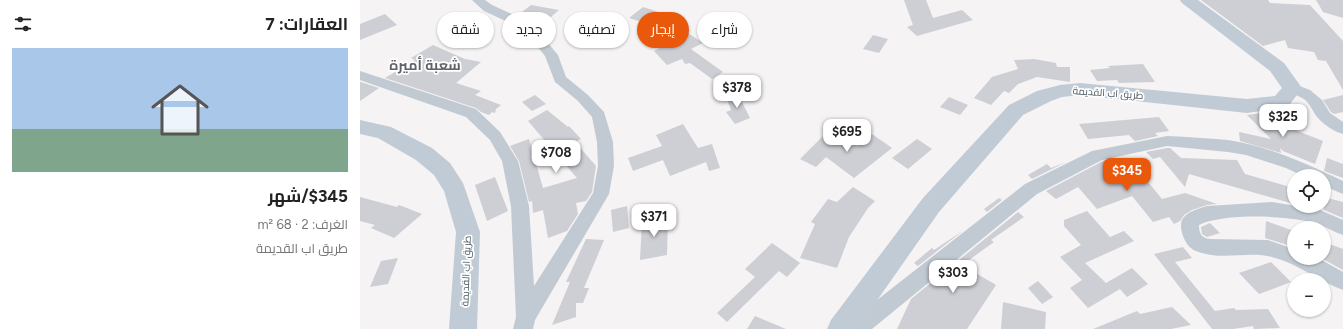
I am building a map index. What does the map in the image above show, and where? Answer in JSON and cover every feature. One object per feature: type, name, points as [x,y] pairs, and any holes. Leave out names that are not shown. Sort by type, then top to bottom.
[{"type":"street","points":[[478,0],[488,8],[523,24],[533,33],[551,55],[560,79],[583,98],[599,116],[605,142],[606,166],[601,194],[524,323]]},
{"type":"street","points":[[1188,0],[1277,67],[1292,88],[1305,93],[1317,104],[1324,116],[1343,129]]},
{"type":"street","points":[[360,75],[471,113],[495,136],[510,161],[520,206],[524,323]]},
{"type":"street","name":"طريق اب القديمة","points":[[841,329],[931,205],[1016,110],[1044,96],[1060,91],[1074,90],[1247,106],[1281,102],[1292,88]]},
{"type":"street","name":"طريق اب القديمة","points":[[360,126],[384,132],[424,154],[442,169],[455,189],[468,232],[463,329]]},
{"type":"street","points":[[856,329],[1032,189],[1098,155],[1167,141],[1228,146],[1247,150],[1292,164],[1303,169]]},
{"type":"street","points":[[1331,182],[1343,188]]},
{"type":"street","points":[[1287,254],[1269,248],[1210,248],[1196,243],[1189,231],[1190,221],[1207,213],[1272,209],[1320,217],[1328,221]]},
{"type":"street","points":[[1331,222],[1343,228]]},
{"type":"street","points":[[1313,265],[1343,282]]},
{"type":"building","points":[[904,0],[926,0],[933,18],[962,10],[973,20],[917,36],[907,27],[913,25]]},
{"type":"building","points":[[1201,0],[1268,0],[1270,3],[1310,5],[1343,41],[1343,90],[1326,61],[1318,60],[1314,52],[1288,48],[1285,40],[1263,46]]},
{"type":"building","points":[[1316,0],[1343,0],[1343,18],[1323,12]]},
{"type":"building","points":[[531,5],[559,10],[556,13],[522,12]]},
{"type":"building","points":[[643,7],[659,12],[637,12],[637,21],[629,18]]},
{"type":"building","points":[[385,14],[397,25],[360,40],[360,24]]},
{"type":"building","points":[[689,34],[697,39],[697,46],[691,49],[723,72],[712,79],[690,63],[685,64],[682,59],[667,65],[654,51],[660,48],[689,48]]},
{"type":"building","points":[[873,35],[888,39],[879,53],[863,49]]},
{"type":"building","points":[[433,45],[465,59],[481,62],[456,83],[481,91],[475,95],[501,105],[496,109],[495,113],[492,112],[489,115],[476,108],[385,78],[415,60],[411,58]]},
{"type":"building","points":[[1034,59],[1056,63],[1057,67],[1070,67],[1070,82],[1037,77],[1018,84],[1009,93],[1004,91],[991,105],[974,98],[992,77],[1018,69],[1014,60]]},
{"type":"building","points":[[1143,64],[1155,82],[1119,83],[1117,80],[1097,81],[1090,70],[1110,68],[1108,66]]},
{"type":"building","points":[[361,82],[379,88],[360,101]]},
{"type":"building","points":[[737,92],[750,118],[735,124],[726,112],[731,110],[725,95]]},
{"type":"building","points":[[535,95],[546,104],[532,111],[522,102]]},
{"type":"building","points":[[1343,95],[1343,112],[1334,114],[1323,100]]},
{"type":"building","points":[[949,97],[968,105],[960,115],[940,107]]},
{"type":"building","points":[[547,110],[568,127],[569,126],[581,139],[575,142],[596,166],[592,192],[586,201],[576,203],[578,214],[567,231],[548,238],[543,210],[533,213],[532,201],[529,202],[519,161],[510,146],[529,139],[543,188],[577,178],[528,121]]},
{"type":"building","points":[[1270,112],[1285,126],[1323,141],[1315,164],[1283,151],[1280,148],[1281,153],[1240,141],[1239,132],[1271,139],[1247,115]]},
{"type":"building","points":[[1159,117],[1169,131],[1155,133],[1158,136],[1135,141],[1129,135],[1088,139],[1079,124]]},
{"type":"building","points":[[683,124],[698,148],[712,144],[720,168],[709,171],[706,162],[670,176],[663,160],[633,171],[628,158],[662,146],[656,135]]},
{"type":"building","points":[[827,132],[857,146],[872,134],[892,148],[854,178],[826,157],[816,167],[800,159]]},
{"type":"building","points":[[917,139],[932,149],[908,169],[892,158]]},
{"type":"building","points":[[1170,148],[1181,158],[1237,160],[1245,174],[1287,186],[1287,202],[1189,174],[1185,187],[1160,157],[1153,159],[1146,152]]},
{"type":"building","points":[[1327,158],[1343,164],[1343,178],[1331,174],[1331,169],[1324,169]]},
{"type":"building","points":[[1114,159],[1129,174],[1139,171],[1162,199],[1185,193],[1217,204],[1207,205],[1192,210],[1184,215],[1180,221],[1174,224],[1169,217],[1153,222],[1132,196],[1097,209],[1078,187],[1056,199],[1046,191],[1103,161]]},
{"type":"building","points":[[1066,162],[1032,179],[1028,175],[1047,164],[1051,168]]},
{"type":"building","points":[[495,177],[508,211],[487,221],[475,185]]},
{"type":"building","points":[[853,187],[875,201],[868,208],[849,237],[837,268],[800,258],[815,224],[811,222],[828,199],[837,202]]},
{"type":"building","points":[[360,197],[397,207],[399,205],[422,214],[394,238],[371,228],[375,225],[360,221]]},
{"type":"building","points":[[999,198],[1002,200],[987,212],[984,209]]},
{"type":"building","points":[[1331,199],[1343,202],[1343,218],[1331,213]]},
{"type":"building","points":[[627,206],[629,228],[613,232],[611,210]]},
{"type":"building","points":[[1087,211],[1110,237],[1124,231],[1134,241],[1085,263],[1106,283],[1132,268],[1148,284],[1127,297],[1120,289],[1088,308],[1070,288],[1082,280],[1060,257],[1081,245],[1064,226],[1064,220]]},
{"type":"building","points":[[1018,212],[1024,217],[991,240],[994,242],[962,265],[996,285],[967,329],[897,329],[911,299]]},
{"type":"building","points":[[668,217],[667,255],[640,260],[642,221]]},
{"type":"building","points":[[1266,221],[1287,228],[1287,245],[1265,238]]},
{"type":"building","points":[[1210,223],[1220,233],[1207,237],[1202,234],[1201,227]]},
{"type":"building","points":[[964,230],[918,266],[914,263],[932,248],[934,250]]},
{"type":"building","points":[[586,239],[604,240],[584,288],[589,288],[583,303],[576,303],[576,317],[552,325],[570,282],[566,282]]},
{"type":"building","points":[[772,243],[800,263],[787,277],[779,271],[727,322],[717,313],[755,277],[745,269]]},
{"type":"building","points":[[1331,245],[1343,249],[1343,270],[1331,263]]},
{"type":"building","points":[[1183,247],[1192,258],[1175,262],[1215,311],[1234,308],[1236,310],[1268,309],[1280,328],[1254,329],[1253,326],[1233,329],[1212,329],[1154,254]]},
{"type":"building","points":[[398,258],[388,284],[370,287],[381,261]]},
{"type":"building","points":[[1271,262],[1287,278],[1287,284],[1259,294],[1239,273]]},
{"type":"building","points":[[1038,281],[1053,297],[1042,304],[1028,288]]},
{"type":"building","points":[[1003,302],[1046,312],[1045,329],[1001,329]]},
{"type":"building","points":[[1172,307],[1191,325],[1171,329],[1093,329],[1137,311],[1140,314]]},
{"type":"building","points":[[755,316],[786,329],[747,329]]},
{"type":"district","name":"شعبة أميرة","points":[[425,65]]}]
